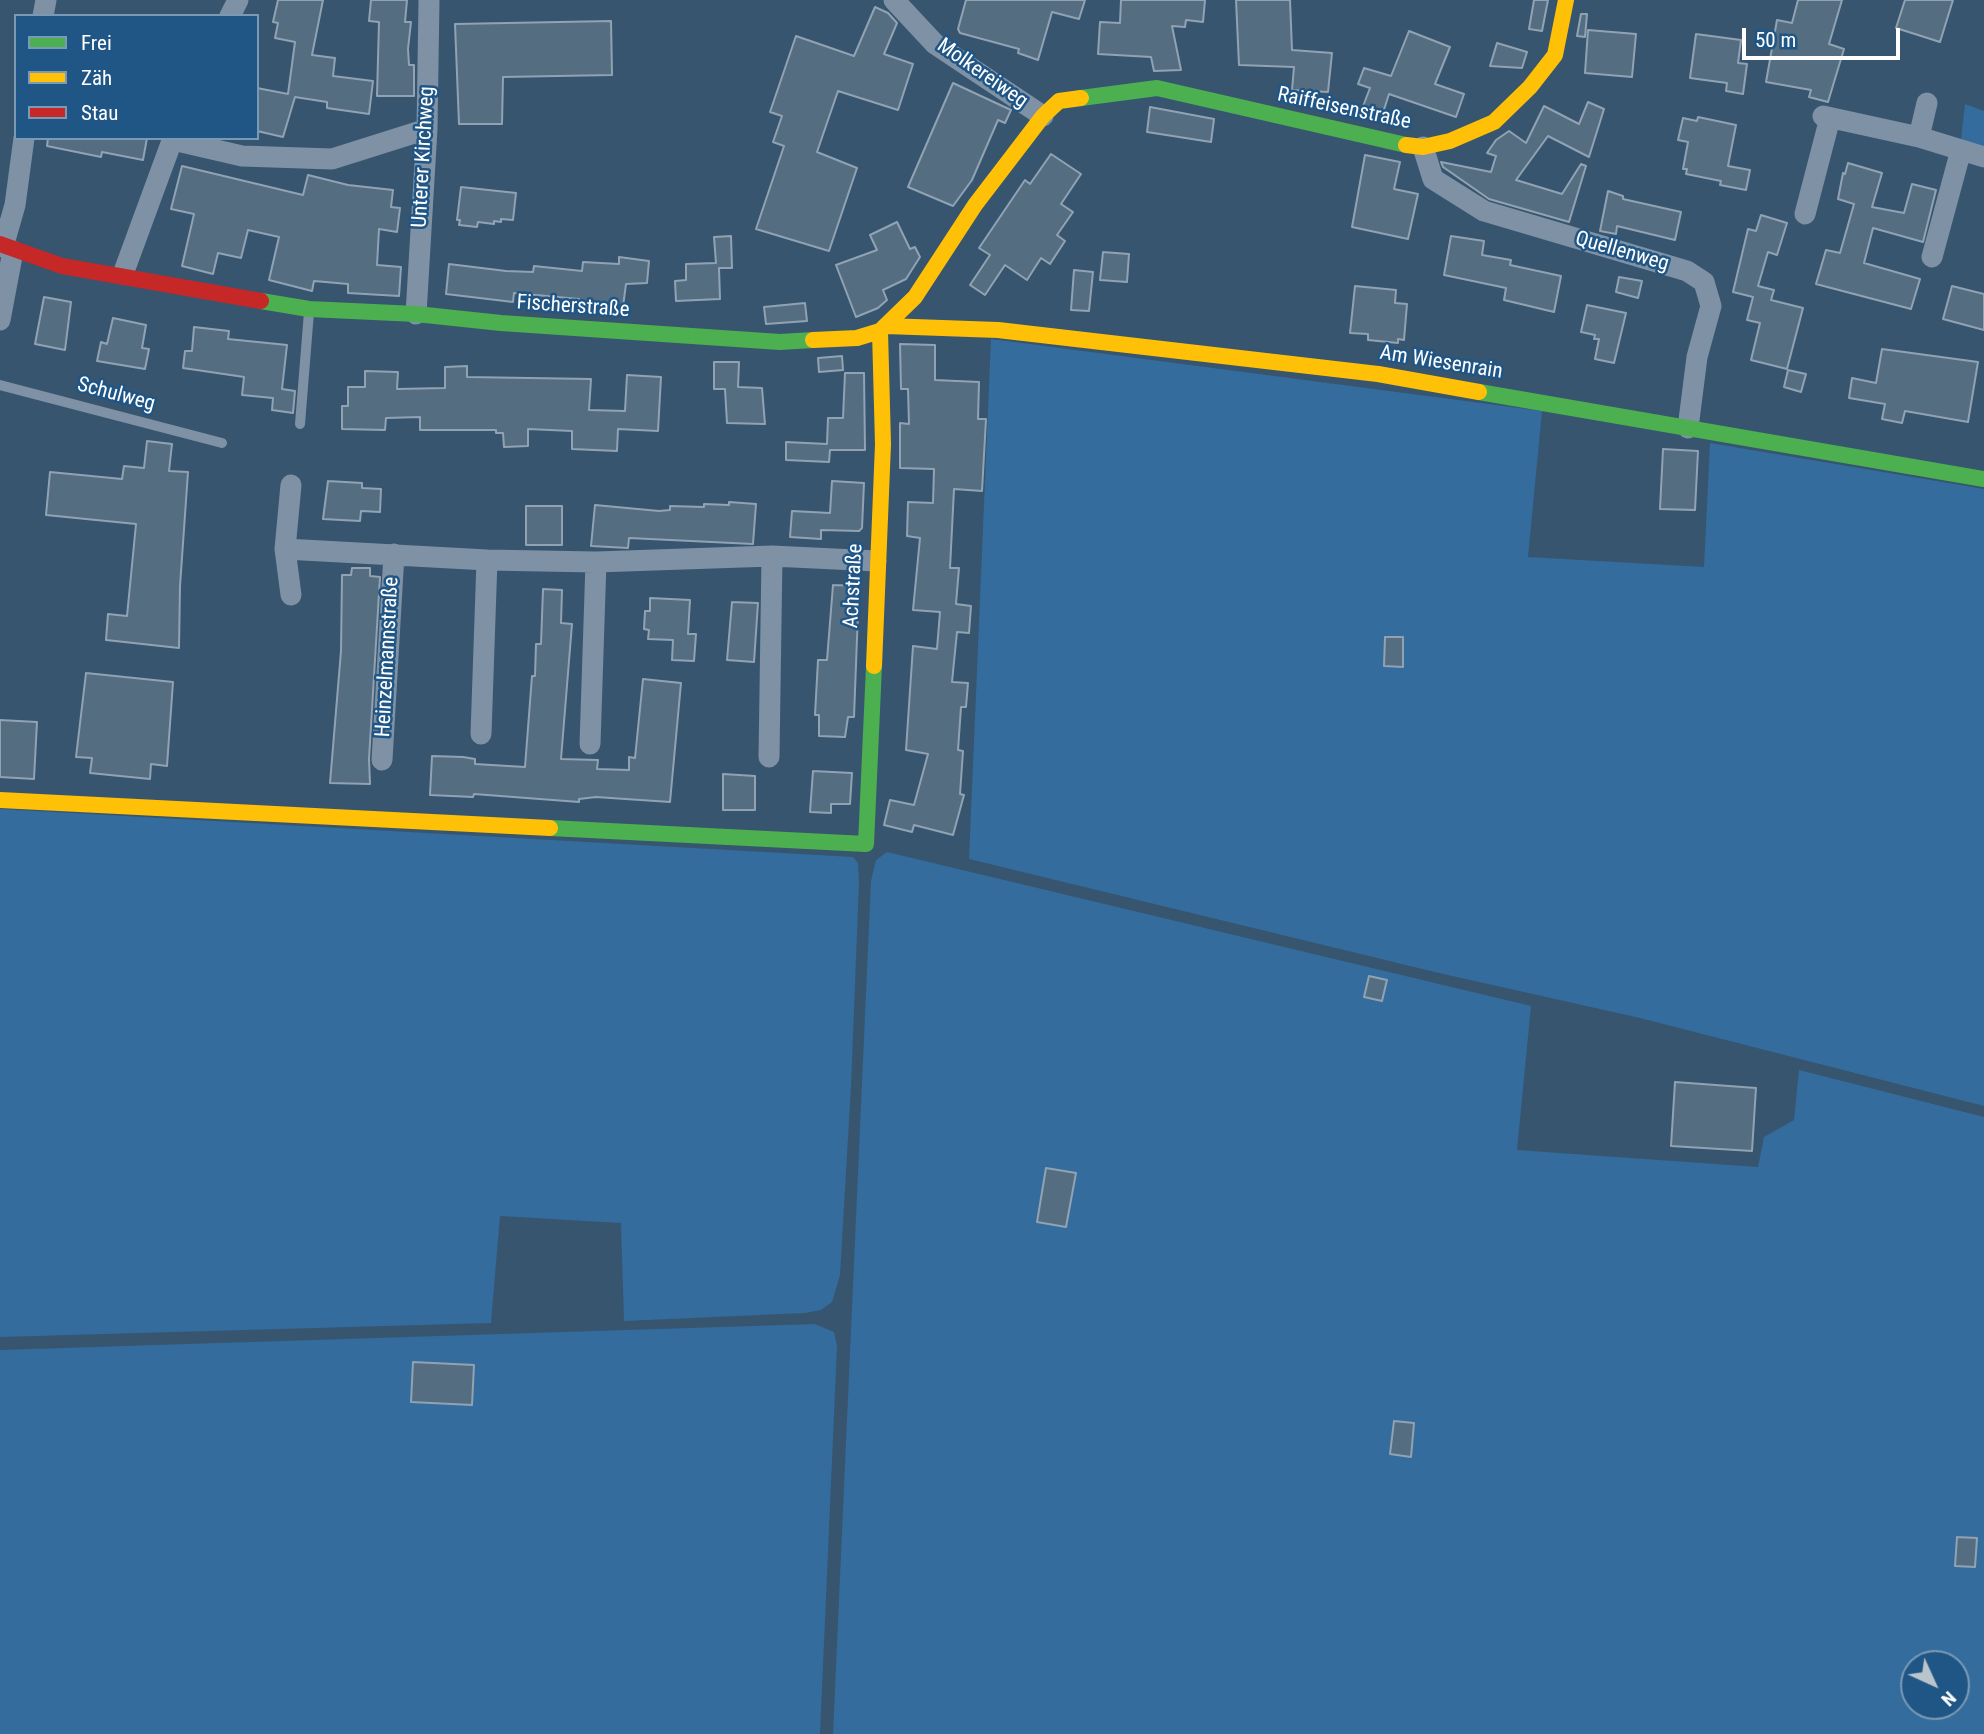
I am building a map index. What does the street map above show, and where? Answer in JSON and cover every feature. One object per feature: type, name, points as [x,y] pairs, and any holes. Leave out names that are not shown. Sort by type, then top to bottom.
[{"type":"street","name":"Unterer Kirchweg","points":[[416,314],[427,129],[429,0]]},
{"type":"street","name":"Molkereiweg","points":[[894,0],[935,44],[1042,116]]},
{"type":"street","name":"Raiffeisenstraße","points":[[1042,116],[1059,101],[1157,88],[1389,143],[1423,148],[1450,141],[1494,122],[1530,88],[1555,55],[1566,0]]},
{"type":"street","points":[[1919,136],[1927,103]]},
{"type":"street","points":[[883,328],[915,297],[975,205],[1042,116]]},
{"type":"street","points":[[1805,214],[1827,117],[1919,136],[1984,157]]},
{"type":"street","points":[[177,140],[242,156],[332,159],[427,129]]},
{"type":"street","points":[[0,320],[6,247],[24,140]]},
{"type":"street","points":[[123,274],[173,140]]},
{"type":"street","name":"Quellenweg","points":[[1423,148],[1433,179],[1484,211],[1687,271],[1704,282],[1711,306],[1697,357],[1688,428]]},
{"type":"street","points":[[1932,257],[1961,150]]},
{"type":"street","name":"Fischerstraße","points":[[6,247],[62,266],[123,274],[309,309],[416,314],[501,323],[780,342],[857,338],[883,328]]},
{"type":"street","name":"Am Wiesenrain","points":[[883,328],[998,330],[1378,374],[1984,479]]},
{"type":"street","name":"Achstraße","points":[[0,800],[866,844],[883,444],[883,328]]},
{"type":"street","points":[[291,485],[285,549],[292,594]]},
{"type":"street","name":"Heinzelmannstraße","points":[[285,549],[487,560],[596,562],[772,556],[876,561]]},
{"type":"street","name":"Heinzelmannstraße","points":[[382,760],[394,554]]},
{"type":"street","points":[[769,757],[772,556]]},
{"type":"street","points":[[481,734],[487,560]]},
{"type":"street","points":[[590,744],[596,562]]},
{"type":"lane","points":[[300,424],[309,309]]},
{"type":"lane","name":"Schulweg","points":[[0,385],[222,443]]},
{"type":"shaded area","points":[[1965,104],[1984,111],[1984,154],[1960,148]]},
{"type":"shaded area","points":[[991,339],[1542,411],[1528,557],[1704,567],[1710,443],[1984,489],[1984,1106],[1640,1018],[1439,973],[969,859]]},
{"type":"shaded area","points":[[0,809],[853,857],[858,863],[859,882],[851,1086],[840,1275],[832,1302],[821,1310],[805,1313],[624,1321],[621,1223],[500,1216],[491,1323],[0,1337]]},
{"type":"shaded area","points":[[887,852],[1531,1006],[1517,1150],[1758,1167],[1764,1137],[1794,1120],[1799,1070],[1984,1117],[1984,1734],[833,1734],[871,881],[876,860]]},
{"type":"shaded area","points":[[815,1324],[834,1332],[837,1346],[820,1734],[0,1734],[0,1350]]},
{"type":"building","points":[[278,0],[323,0],[312,55],[335,58],[333,76],[373,81],[369,114],[327,108],[327,102],[295,97],[283,137],[259,131],[259,88],[288,94],[295,42],[275,38],[278,23],[273,22]]},
{"type":"building","points":[[371,0],[407,0],[405,22],[411,22],[408,49],[409,65],[414,65],[414,96],[377,96],[379,22],[369,21]]},
{"type":"building","points":[[966,0],[1085,0],[1079,19],[1052,12],[1038,60],[1018,53],[1019,49],[960,33],[958,29]]},
{"type":"building","points":[[1121,0],[1205,0],[1203,22],[1186,20],[1185,27],[1172,26],[1181,70],[1154,71],[1151,57],[1098,54],[1100,22],[1120,23]]},
{"type":"building","points":[[1236,0],[1290,0],[1292,50],[1332,53],[1328,92],[1292,90],[1294,67],[1239,65]]},
{"type":"building","points":[[1534,0],[1548,0],[1542,31],[1529,29]]},
{"type":"building","points":[[1798,0],[1842,0],[1829,44],[1844,49],[1828,102],[1809,97],[1811,90],[1766,82],[1777,20],[1792,23]]},
{"type":"building","points":[[1905,0],[1953,0],[1940,42],[1896,28]]},
{"type":"building","points":[[875,7],[888,13],[897,23],[884,54],[913,64],[898,110],[838,91],[817,152],[857,168],[829,251],[756,229],[784,146],[773,142],[782,116],[770,112],[796,36],[854,56]]},
{"type":"building","points":[[1581,14],[1587,14],[1585,37],[1577,36]]},
{"type":"building","points":[[611,21],[612,75],[503,77],[502,124],[459,124],[455,24]]},
{"type":"building","points":[[1588,30],[1636,34],[1632,77],[1585,73]]},
{"type":"building","points":[[1409,31],[1450,47],[1435,84],[1464,94],[1456,117],[1389,94],[1382,116],[1362,109],[1370,88],[1358,84],[1364,68],[1391,76]]},
{"type":"building","points":[[1696,34],[1741,40],[1738,63],[1747,64],[1743,94],[1726,91],[1727,83],[1690,78]]},
{"type":"building","points":[[1497,43],[1527,52],[1522,68],[1490,66]]},
{"type":"building","points":[[953,83],[1011,110],[1005,123],[998,120],[972,180],[953,206],[908,187]]},
{"type":"building","points":[[1588,102],[1604,109],[1589,157],[1548,136],[1516,180],[1562,194],[1581,164],[1586,166],[1569,222],[1489,199],[1443,167],[1441,162],[1491,172],[1496,156],[1487,153],[1496,140],[1509,131],[1526,143],[1544,106],[1579,124]]},
{"type":"building","points":[[1150,107],[1214,119],[1211,142],[1147,132]]},
{"type":"building","points":[[1698,117],[1736,125],[1728,166],[1750,170],[1746,190],[1720,185],[1721,181],[1686,174],[1687,169],[1683,169],[1688,142],[1678,140],[1683,118],[1697,121]]},
{"type":"building","points":[[48,140],[147,140],[143,160],[102,152],[101,157],[47,146]]},
{"type":"building","points":[[1051,154],[1081,174],[1061,204],[1073,212],[1057,235],[1065,241],[1050,264],[1041,258],[1027,280],[1005,265],[985,295],[970,285],[990,255],[979,248],[1025,180],[1030,184]]},
{"type":"building","points":[[1365,155],[1400,162],[1394,189],[1418,194],[1408,239],[1352,227]]},
{"type":"building","points":[[1848,163],[1882,173],[1872,207],[1904,213],[1912,184],[1936,190],[1923,242],[1873,228],[1864,263],[1920,279],[1911,309],[1816,284],[1826,250],[1840,253],[1854,204],[1838,199],[1843,173],[1845,174]]},
{"type":"building","points":[[182,166],[303,195],[308,175],[348,185],[393,190],[391,207],[400,208],[397,232],[379,229],[377,265],[401,267],[399,296],[348,293],[348,284],[314,281],[312,291],[269,280],[279,237],[248,230],[241,258],[218,253],[213,274],[182,266],[194,214],[171,209]]},
{"type":"building","points":[[461,187],[516,193],[513,220],[501,219],[501,222],[494,221],[494,224],[478,222],[477,227],[459,225],[460,220],[457,220]]},
{"type":"building","points":[[1608,191],[1623,196],[1623,199],[1681,212],[1675,240],[1617,226],[1616,234],[1600,231]]},
{"type":"building","points":[[1761,215],[1787,223],[1777,255],[1768,252],[1758,286],[1774,290],[1771,300],[1803,308],[1787,369],[1751,360],[1760,323],[1747,320],[1753,297],[1733,292],[1748,229],[1756,231]]},
{"type":"building","points":[[897,222],[910,249],[915,247],[920,257],[906,279],[883,290],[887,300],[878,308],[856,317],[836,265],[877,250],[870,235]]},
{"type":"building","points":[[731,236],[732,268],[719,268],[720,299],[676,301],[675,281],[686,280],[686,264],[716,263],[714,237]]},
{"type":"building","points":[[1451,236],[1484,241],[1482,255],[1511,260],[1510,265],[1561,276],[1554,312],[1504,300],[1506,288],[1444,275]]},
{"type":"building","points":[[1103,252],[1129,254],[1127,282],[1100,280]]},
{"type":"building","points":[[619,257],[649,261],[647,283],[626,284],[622,314],[604,312],[605,305],[579,303],[579,299],[514,293],[513,302],[446,294],[449,264],[506,271],[533,272],[534,266],[582,271],[583,262],[619,264]]},
{"type":"building","points":[[1074,270],[1093,272],[1089,311],[1071,310]]},
{"type":"building","points":[[1619,277],[1642,281],[1638,298],[1616,292]]},
{"type":"building","points":[[1355,286],[1396,290],[1395,303],[1407,304],[1404,340],[1398,339],[1398,343],[1368,340],[1368,334],[1350,333]]},
{"type":"building","points":[[1952,286],[1984,294],[1984,330],[1943,319]]},
{"type":"building","points":[[44,297],[71,302],[65,350],[35,344]]},
{"type":"building","points":[[805,303],[807,321],[766,324],[764,307]]},
{"type":"building","points":[[1587,305],[1626,313],[1614,363],[1595,359],[1599,339],[1594,339],[1595,335],[1581,332]]},
{"type":"building","points":[[113,318],[146,325],[142,348],[149,349],[145,369],[97,361],[101,342],[107,344]]},
{"type":"building","points":[[194,327],[229,331],[228,339],[287,345],[282,389],[295,391],[293,413],[272,410],[273,398],[242,395],[244,377],[183,368],[185,351],[192,351]]},
{"type":"building","points":[[900,344],[935,345],[935,380],[979,382],[978,419],[986,419],[982,491],[954,489],[950,568],[959,568],[956,604],[971,606],[969,633],[957,632],[952,682],[968,683],[966,707],[961,707],[958,750],[963,751],[960,794],[964,795],[953,835],[914,825],[912,832],[884,825],[890,800],[914,805],[928,754],[906,750],[913,646],[937,649],[940,612],[913,610],[920,538],[907,536],[908,502],[933,503],[934,469],[900,468],[900,423],[909,424],[908,389],[901,389]]},
{"type":"building","points":[[1882,349],[1978,362],[1968,422],[1905,411],[1902,423],[1882,419],[1885,404],[1849,398],[1852,378],[1876,383]]},
{"type":"building","points":[[842,356],[843,370],[819,372],[818,358]]},
{"type":"building","points":[[714,362],[739,362],[738,387],[762,388],[765,424],[727,423],[725,389],[714,389]]},
{"type":"building","points":[[467,366],[467,377],[591,379],[589,410],[625,411],[627,375],[661,377],[658,431],[618,429],[617,451],[572,449],[572,431],[528,429],[528,446],[504,447],[503,433],[496,433],[496,430],[420,430],[420,417],[386,418],[385,430],[342,429],[342,406],[348,406],[348,387],[365,387],[365,371],[398,372],[397,389],[445,388],[445,367]]},
{"type":"building","points":[[1788,370],[1806,374],[1801,392],[1784,387]]},
{"type":"building","points":[[845,373],[864,373],[865,450],[830,450],[829,462],[786,460],[786,442],[827,444],[828,418],[843,418]]},
{"type":"building","points":[[147,441],[172,444],[169,471],[188,472],[180,586],[179,648],[106,640],[108,614],[127,616],[136,524],[46,515],[50,472],[122,479],[124,466],[144,468]]},
{"type":"building","points":[[1663,449],[1698,451],[1695,510],[1660,509]]},
{"type":"building","points":[[328,481],[362,483],[362,488],[381,489],[380,512],[361,511],[360,521],[323,519]]},
{"type":"building","points":[[832,481],[864,483],[862,528],[859,531],[821,530],[821,539],[790,537],[792,511],[830,513]]},
{"type":"building","points":[[729,502],[756,504],[753,544],[629,538],[628,548],[591,546],[595,505],[659,511],[670,510],[670,506],[704,507],[704,504],[729,505]]},
{"type":"building","points":[[526,506],[562,506],[562,545],[526,545]]},
{"type":"building","points":[[352,568],[370,568],[370,576],[380,577],[369,759],[370,784],[330,783],[341,651],[342,575],[351,575]]},
{"type":"building","points":[[833,585],[859,586],[854,717],[848,717],[845,737],[819,736],[819,715],[815,715],[818,660],[827,660]]},
{"type":"building","points":[[543,589],[562,590],[561,623],[572,624],[561,759],[598,760],[597,769],[629,770],[629,757],[635,758],[643,679],[681,683],[670,802],[596,797],[579,799],[579,802],[474,794],[473,797],[430,795],[432,756],[475,759],[475,764],[525,767],[536,644],[541,644]]},
{"type":"building","points":[[650,598],[690,600],[688,634],[696,634],[694,661],[672,660],[673,640],[648,639],[649,630],[644,629],[645,611],[650,611]]},
{"type":"building","points":[[732,602],[758,603],[754,662],[727,660]]},
{"type":"building","points":[[1385,637],[1403,637],[1403,667],[1384,666]]},
{"type":"building","points":[[86,673],[173,682],[167,766],[151,764],[150,779],[90,773],[92,758],[76,757]]},
{"type":"building","points":[[0,720],[37,722],[34,779],[0,777]]},
{"type":"building","points":[[813,771],[852,773],[850,804],[831,804],[831,813],[810,812]]},
{"type":"building","points":[[723,774],[755,776],[755,810],[723,810]]},
{"type":"building","points":[[1369,976],[1387,980],[1382,1001],[1364,997]]},
{"type":"building","points":[[1675,1082],[1756,1088],[1752,1151],[1671,1146]]},
{"type":"building","points":[[1046,1168],[1076,1173],[1066,1227],[1037,1222]]},
{"type":"building","points":[[413,1362],[474,1365],[472,1405],[411,1402]]},
{"type":"building","points":[[1394,1421],[1414,1423],[1411,1457],[1390,1454]]},
{"type":"building","points":[[1957,1537],[1977,1538],[1975,1567],[1955,1566]]},
{"type":"traffic: fast","points":[[1081,98],[1157,88],[1406,145]]},
{"type":"traffic: fast","points":[[261,301],[309,309],[416,314],[501,323],[780,342],[813,340]]},
{"type":"traffic: fast","points":[[1479,392],[1984,479]]},
{"type":"traffic: fast","points":[[550,828],[866,844],[874,666]]},
{"type":"traffic: slow","points":[[1406,145],[1423,147],[1450,141],[1494,122],[1530,87],[1555,55],[1566,0]]},
{"type":"traffic: slow","points":[[813,340],[857,338],[880,331],[915,297],[975,205],[1043,116],[1059,101],[1081,98]]},
{"type":"traffic: slow","points":[[886,326],[998,330],[1378,374],[1479,392]]},
{"type":"traffic: slow","points":[[874,666],[883,444],[880,331]]},
{"type":"traffic: slow","points":[[0,800],[550,828]]},
{"type":"traffic: jam","points":[[0,244],[62,266],[261,301]]}]
